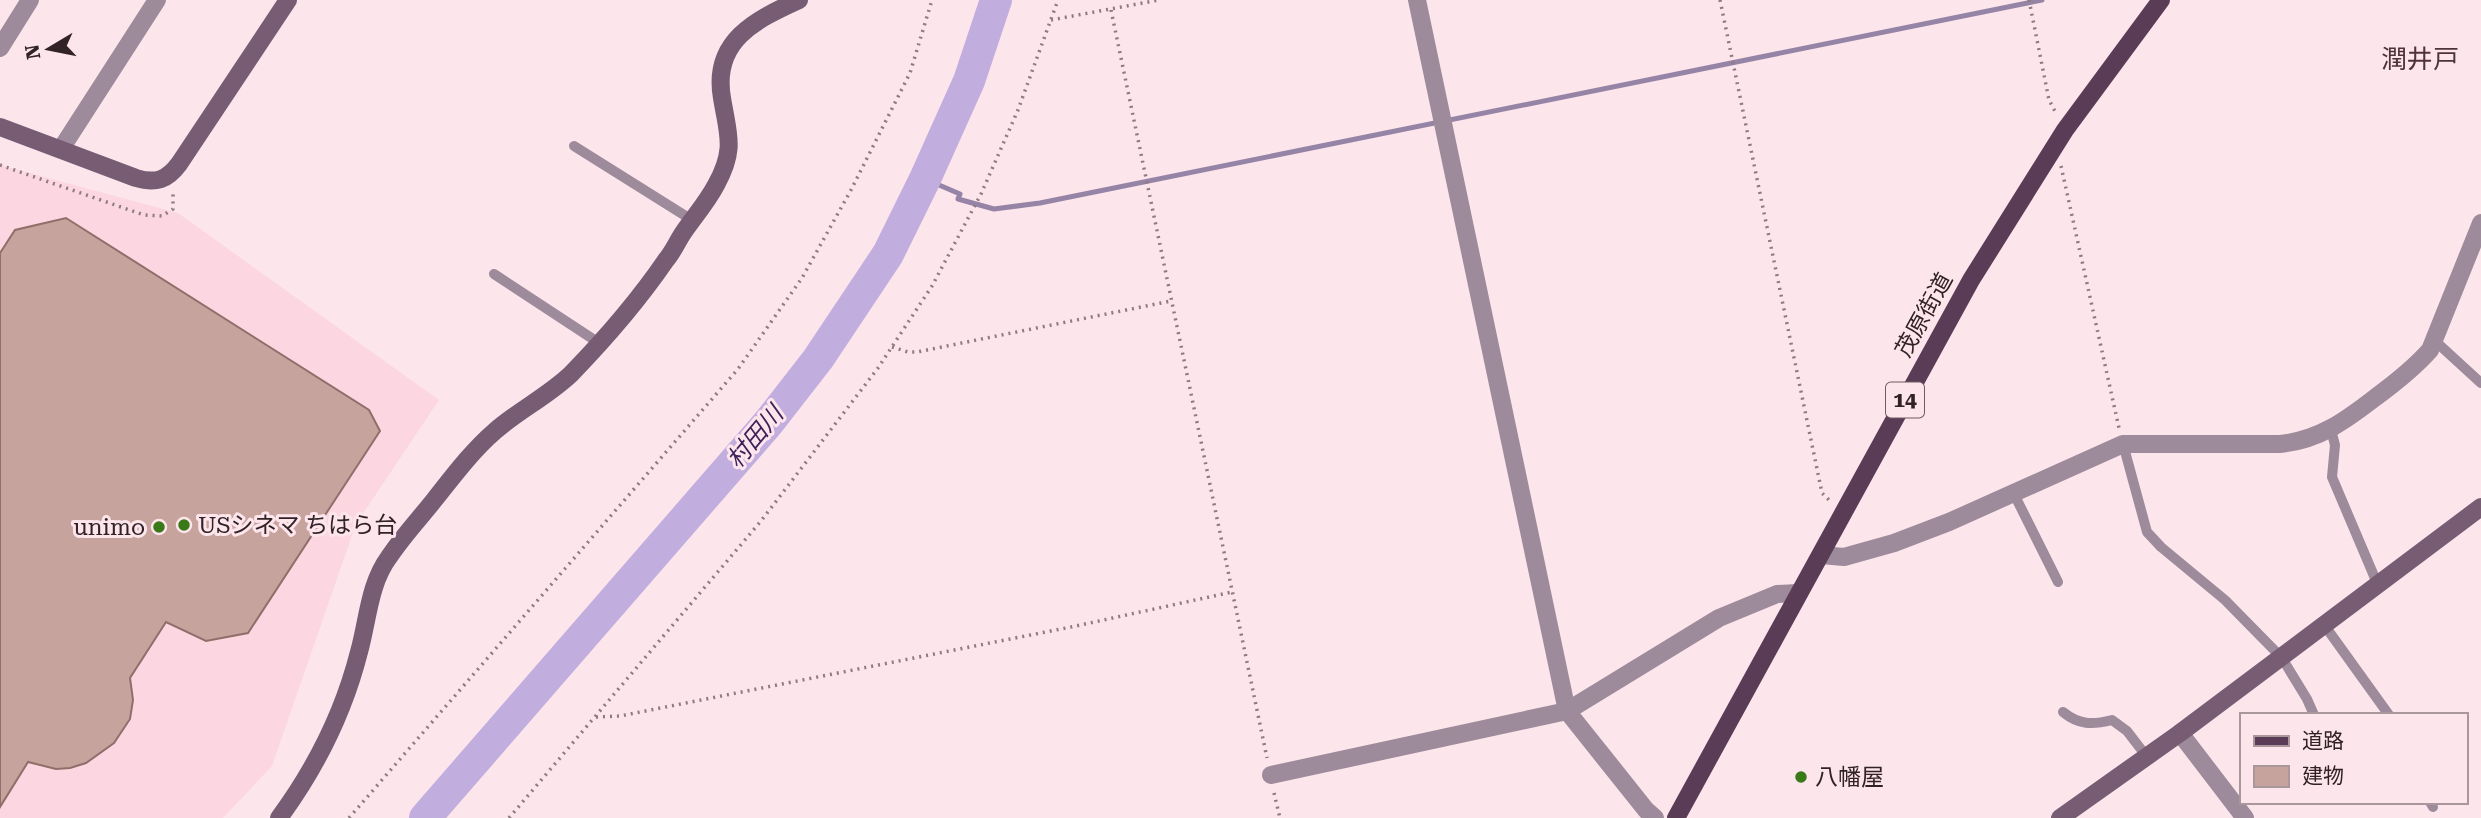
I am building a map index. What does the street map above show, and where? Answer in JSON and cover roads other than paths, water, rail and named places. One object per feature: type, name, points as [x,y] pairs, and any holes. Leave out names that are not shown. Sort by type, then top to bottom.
[{"type":"main road","name":"茂原街道","points":[[1676,818],[1971,280],[2065,130],[2161,0]]},
{"type":"street","points":[[0,48],[30,0]]},
{"type":"street","points":[[61,149],[157,0]]},
{"type":"street","points":[[0,127],[149,182],[162,180],[172,174],[288,0]]},
{"type":"street","points":[[279,818],[309,772],[340,709],[360,651],[372,595],[387,558],[475,450],[514,415],[558,385],[599,343],[667,259],[715,187],[729,151],[730,133],[721,79],[731,46],[753,22],[799,0]]},
{"type":"street","points":[[1418,0],[1567,711],[1655,818]]},
{"type":"street","points":[[1821,555],[1844,557],[1894,543],[2014,494],[2123,444],[2280,444],[2313,438],[2331,430],[2417,365],[2430,350],[2481,223]]},
{"type":"street","points":[[2060,818],[2282,658],[2481,506]]},
{"type":"street","points":[[1271,775],[1567,711],[1719,618],[1777,594],[1798,593]]},
{"type":"street","points":[[2180,733],[2245,818]]},
{"type":"lane","points":[[574,146],[692,220]]},
{"type":"lane","points":[[494,274],[599,343]]},
{"type":"lane","points":[[2434,340],[2481,383]]},
{"type":"lane","points":[[2331,430],[2335,444],[2332,477],[2377,583]]},
{"type":"lane","points":[[2123,444],[2147,532],[2161,547],[2225,600],[2282,658],[2313,713]]},
{"type":"lane","points":[[2014,494],[2058,582]]},
{"type":"lane","points":[[2325,626],[2388,713]]},
{"type":"lane","points":[[2063,712],[2074,721],[2092,725],[2112,720],[2127,732],[2147,757]]},
{"type":"waterway","name":"村田川","points":[[425,818],[769,422],[818,359],[888,254],[969,81],[996,0]]},
{"type":"waterway","points":[[925,179],[960,194],[958,199],[994,209],[1040,203],[2042,0]]},
{"type":"place","name":"USシネマ ちはら台","points":[[184,525]]},
{"type":"place","name":"unimo","points":[[159,527]]},
{"type":"place","name":"八幡屋","points":[[1801,777]]},
{"type":"district","name":"潤井戸","points":[[2420,59]]}]
